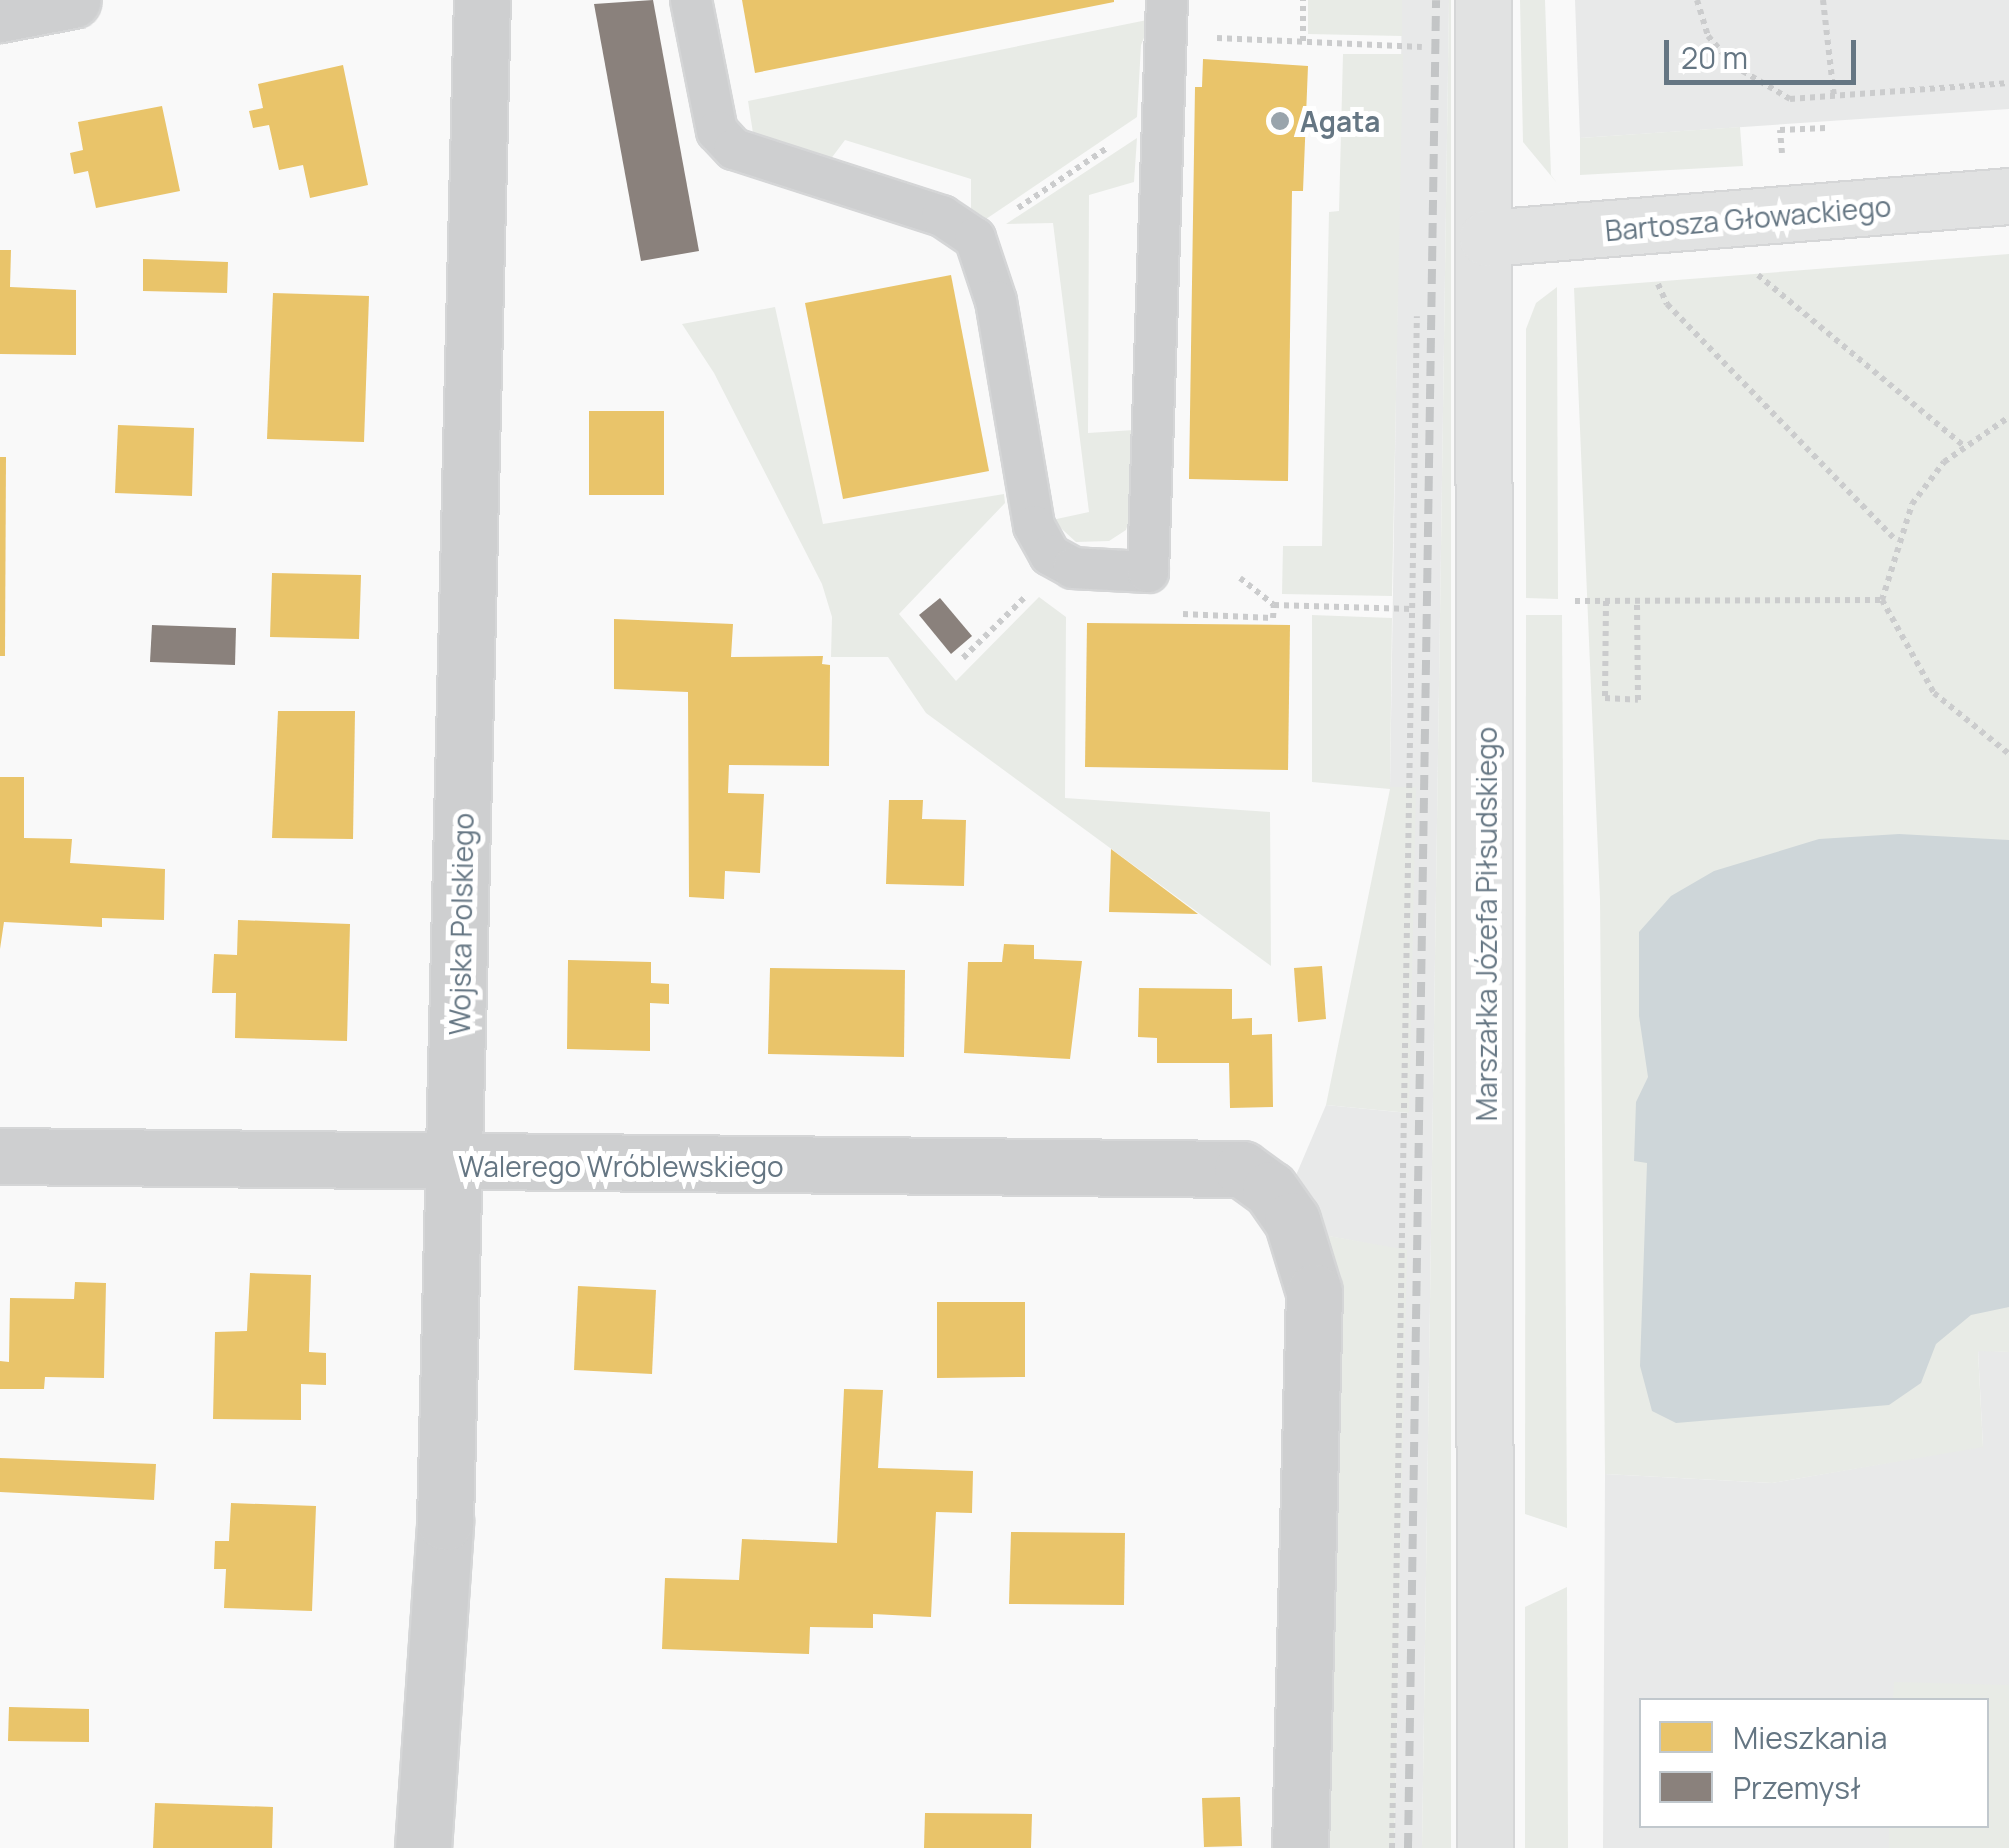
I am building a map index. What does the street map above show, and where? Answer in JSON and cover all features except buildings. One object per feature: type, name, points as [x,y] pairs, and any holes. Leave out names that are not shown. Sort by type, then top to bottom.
[{"type":"main road","name":"Marszałka Józefa Piłsudskiego","points":[[1482,0],[1486,238],[1485,1848]]},
{"type":"main road","name":"Bartosza Głowackiego","points":[[1486,238],[2009,196]]},
{"type":"street","points":[[0,14],[74,0]]},
{"type":"street","name":"Wojska Polskiego","points":[[423,1848],[445,1522],[482,0]]},
{"type":"street","name":"Walerego Wróblewskiego","points":[[0,1156],[456,1165],[1242,1169],[1270,1189],[1292,1220],[1314,1292],[1300,1848]]},
{"type":"lane","points":[[691,0],[717,131],[734,149],[942,216],[975,238],[996,301],[1034,526],[1050,554],[1073,568],[1148,572],[1166,0]]},
{"type":"path","points":[[1303,0],[1303,42]]},
{"type":"path","points":[[1697,0],[1708,36],[1758,86],[1790,99],[2009,83]]},
{"type":"path","points":[[1823,0],[1834,96]]},
{"type":"path","points":[[1422,31],[1422,66]]},
{"type":"path","points":[[975,238],[1142,124],[1162,119]]},
{"type":"path","points":[[1783,160],[1780,130],[1826,128]]},
{"type":"path","points":[[1751,261],[1764,284],[1964,446]]},
{"type":"path","points":[[1652,269],[1667,304],[1896,541]]},
{"type":"path","points":[[1392,1848],[1418,299]]},
{"type":"path","points":[[2009,417],[1964,446],[1912,504],[1896,541],[1882,600],[1934,693],[2009,754]]},
{"type":"path","points":[[963,658],[1038,584],[1050,554]]},
{"type":"path","points":[[1240,578],[1274,604],[1412,609]]},
{"type":"path","points":[[1606,600],[1605,698],[1638,700],[1637,600]]},
{"type":"path","points":[[1575,601],[1882,600]]},
{"type":"path","points":[[1195,614],[1195,625]]},
{"type":"shaded area","points":[[1308,0],[1402,0],[1402,36],[1308,34]]},
{"type":"shaded area","points":[[1402,0],[1449,0],[1422,1848],[1394,1848],[1406,1251],[1313,1233],[1291,1187],[1326,1105],[1408,1113],[1415,787],[1390,788]]},
{"type":"shaded area","points":[[1449,0],[1451,1848],[1422,1848]]},
{"type":"shaded area","points":[[1520,0],[1545,0],[1551,175],[1557,183],[1523,142]]},
{"type":"shaded area","points":[[1575,0],[2009,0],[2009,109],[1580,138]]},
{"type":"shaded area","points":[[1152,19],[1141,45],[1137,117],[986,219],[971,210],[971,179],[845,140],[824,168],[755,146],[748,101]]},
{"type":"shaded area","points":[[1343,54],[1403,54],[1392,596],[1282,594],[1283,546],[1322,546],[1329,212],[1339,211]]},
{"type":"shaded area","points":[[1740,127],[1743,166],[1580,175],[1580,138]]},
{"type":"shaded area","points":[[1137,138],[1134,182],[1089,195],[1088,433],[1134,430],[1132,511],[1126,530],[1109,541],[1076,542],[1052,520],[1089,512],[1053,223],[1006,224]]},
{"type":"shaded area","points":[[2009,254],[2009,1352],[1978,1351],[1983,1447],[1772,1483],[1605,1474],[1600,900],[1574,288]]},
{"type":"shaded area","points":[[1557,287],[1558,599],[1526,598],[1526,329],[1536,303]]},
{"type":"shaded area","points":[[775,307],[823,524],[1004,494],[1005,503],[899,614],[956,681],[1039,597],[1066,617],[1065,798],[1270,812],[1271,966],[926,713],[888,657],[831,657],[832,617],[822,584],[714,373],[682,324]]},
{"type":"shaded area","points":[[1312,615],[1392,618],[1390,787],[1416,787],[1409,1113],[1326,1105],[1390,789],[1312,782]]},
{"type":"shaded area","points":[[1526,615],[1562,615],[1567,1528],[1525,1514]]},
{"type":"shaded area","points":[[1899,834],[2009,840],[2009,1307],[1971,1315],[1936,1344],[1921,1383],[1889,1405],[1676,1423],[1652,1411],[1640,1366],[1647,1163],[1634,1161],[1636,1102],[1648,1077],[1639,1016],[1639,932],[1671,896],[1714,871],[1819,839]]},
{"type":"shaded area","points":[[1313,1233],[1407,1250],[1394,1848],[1321,1848]]},
{"type":"shaded area","points":[[1978,1350],[2009,1352],[2009,1848],[1603,1848],[1605,1474],[1772,1483],[1983,1446]]},
{"type":"shaded area","points":[[1567,1587],[1568,1848],[1525,1848],[1525,1607]]},
{"type":"shaded area","points":[[1894,1682],[2009,1685],[2009,1848],[1889,1848],[1889,1828],[1989,1828],[1989,1698],[1893,1698]]},
{"type":"railway","points":[[1408,1848],[1436,0]]},
{"type":"place","name":"Agata","points":[[1280,121]]}]
